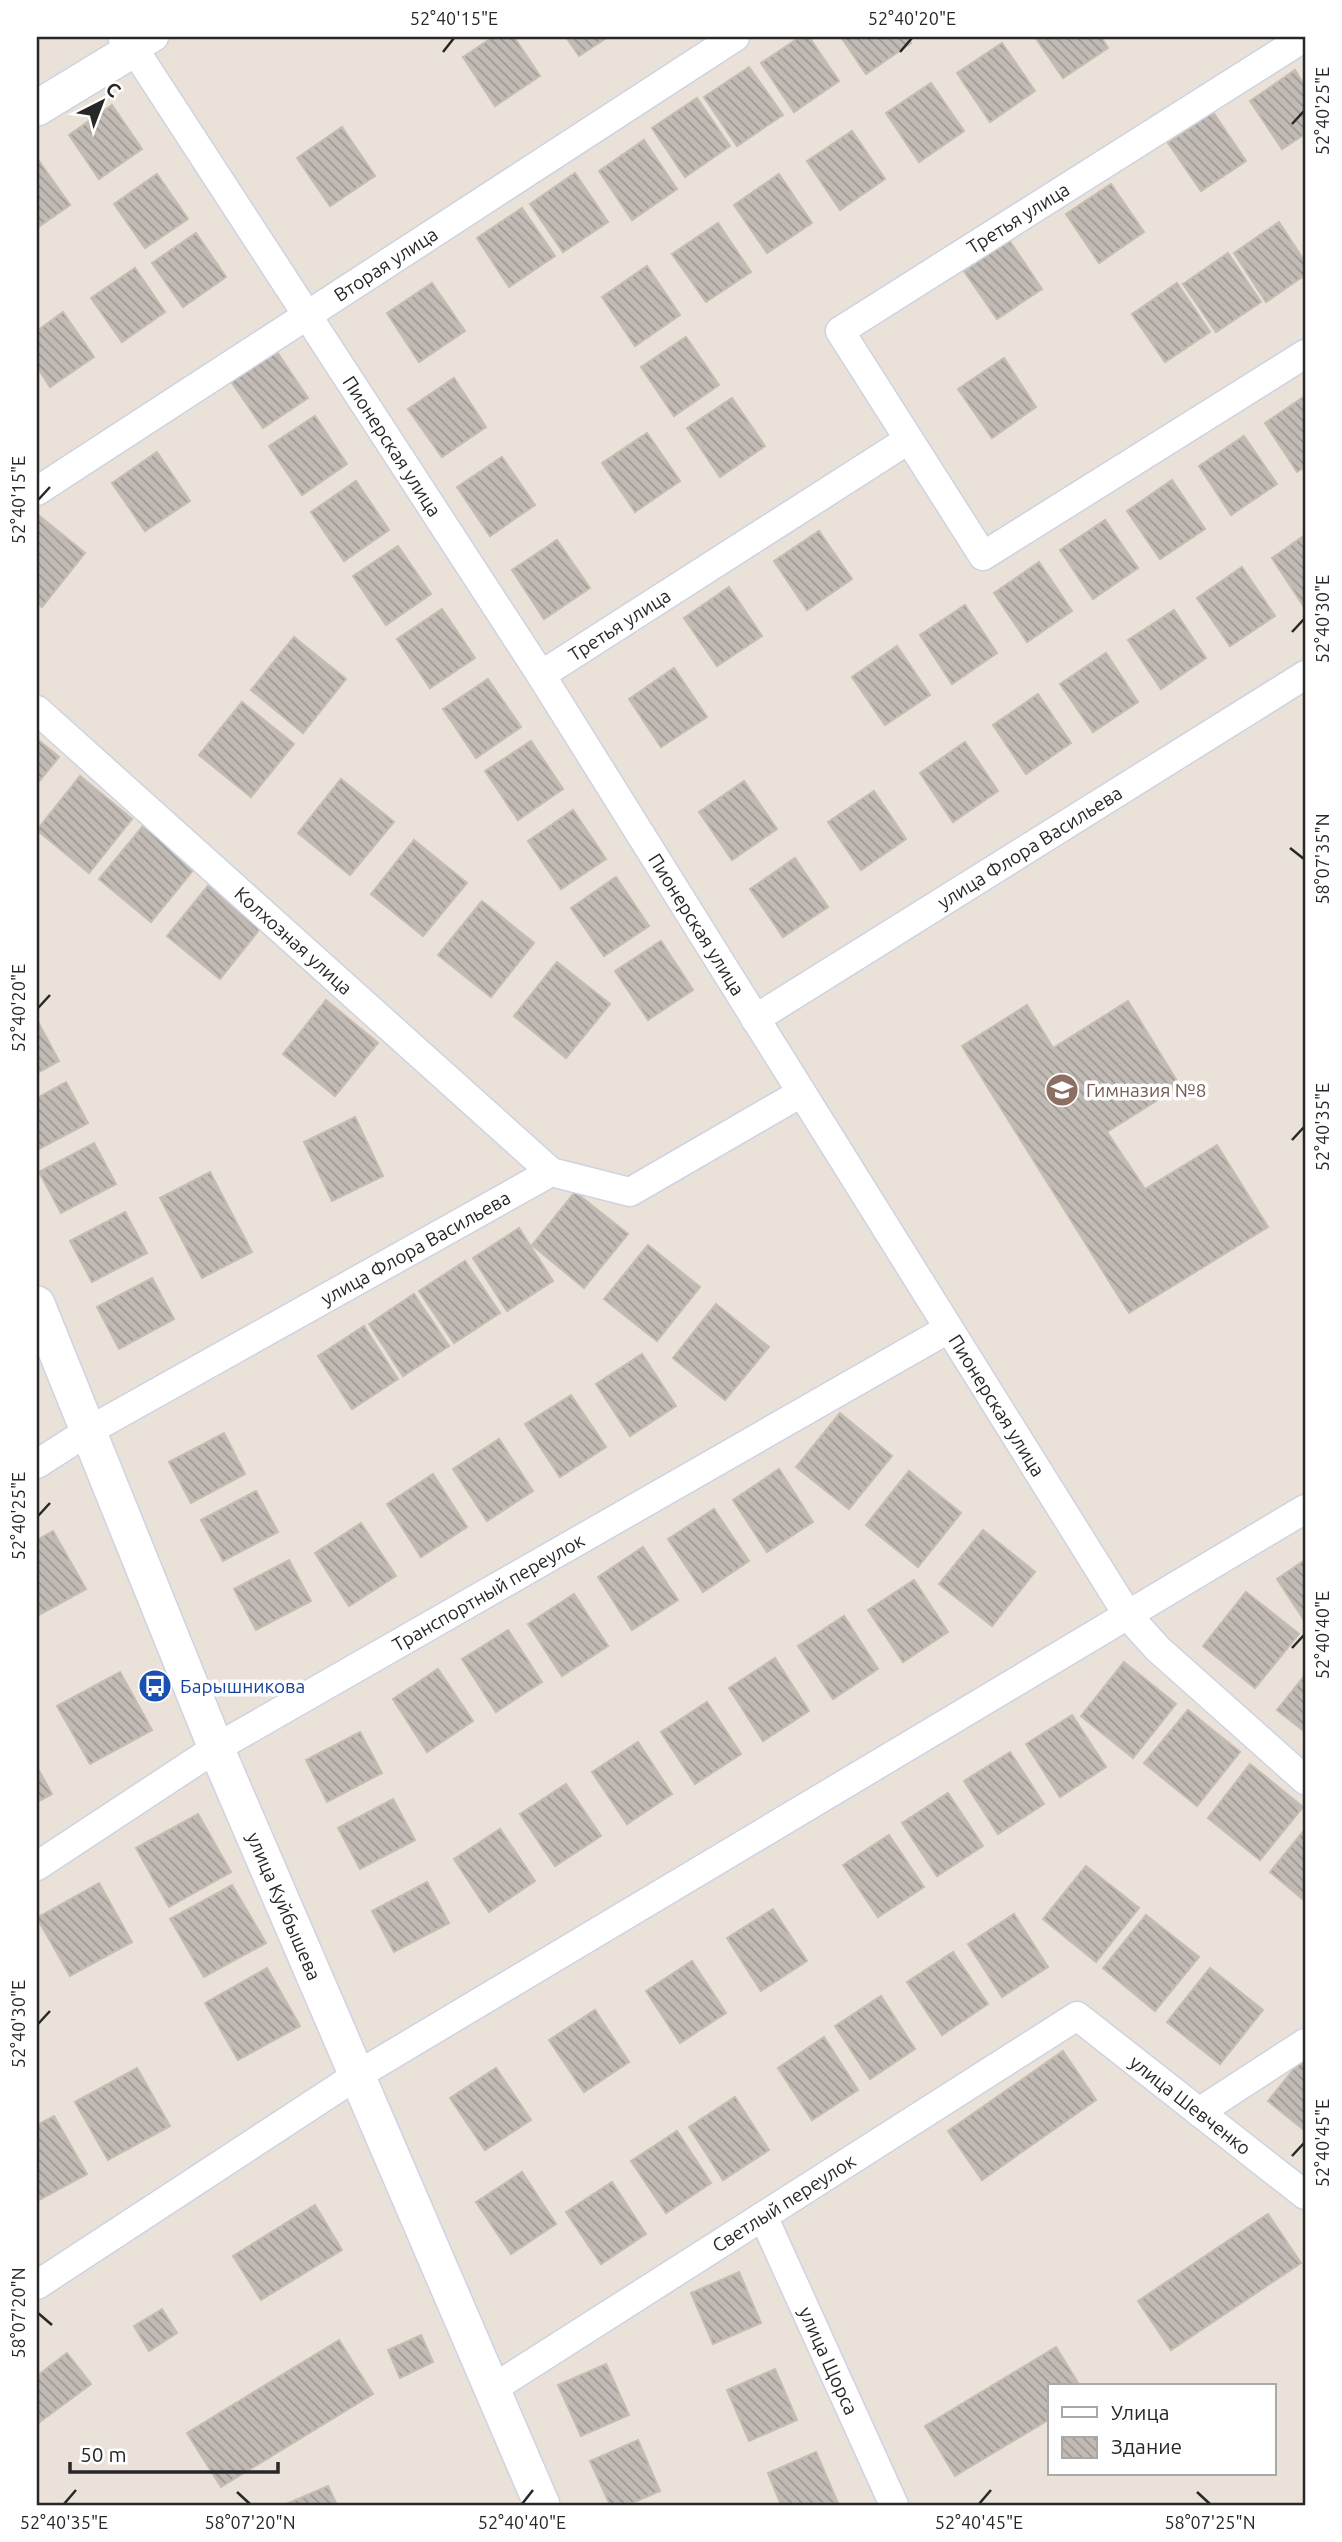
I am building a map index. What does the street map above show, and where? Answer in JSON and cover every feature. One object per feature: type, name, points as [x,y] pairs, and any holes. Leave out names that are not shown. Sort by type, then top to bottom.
[{"type":"street","name":"Вторая улица","points":[[37,491],[735,37]]},
{"type":"street","name":"Третья улица","points":[[1305,37],[840,331],[983,556],[1305,354]]},
{"type":"street","name":"Пионерская улица","points":[[138,41],[307,314],[541,675],[1129,1617],[1158,1649],[1305,1780]]},
{"type":"street","points":[[37,108],[138,41]]},
{"type":"street","name":"Третья улица","points":[[541,675],[908,440]]},
{"type":"street","name":"улица Флора Васильева","points":[[755,1019],[1305,675]]},
{"type":"street","name":"Колхозная улица","points":[[37,710],[551,1172]]},
{"type":"street","points":[[551,1172],[630,1192],[801,1093]]},
{"type":"street","name":"улица Флора Васильева","points":[[37,1464],[90,1430],[551,1172]]},
{"type":"street","name":"улица Куйбышева","points":[[37,1304],[216,1748],[542,2505]]},
{"type":"street","name":"Транспортный переулок","points":[[37,1866],[216,1748],[948,1329]]},
{"type":"street","points":[[37,2285],[356,2076],[1129,1617],[1305,1509]]},
{"type":"street","name":"улица Шевченко","points":[[1077,2016],[1305,2195]]},
{"type":"street","name":"Светлый переулок","points":[[492,2389],[1077,2016]]},
{"type":"street","points":[[1199,2112],[1305,2043]]},
{"type":"street","name":"улица Щорса","points":[[763,2216],[894,2505]]},
{"type":"building","points":[[493,37],[514,37],[540,76],[495,106],[463,57]]},
{"type":"building","points":[[566,37],[608,37],[579,56]]},
{"type":"building","points":[[800,37],[809,37],[839,81],[794,112],[761,63]]},
{"type":"building","points":[[841,37],[906,37],[911,43],[866,74]]},
{"type":"building","points":[[1035,37],[1101,37],[1108,48],[1063,78]]},
{"type":"building","points":[[1002,43],[1035,91],[990,122],[957,73]]},
{"type":"building","points":[[749,67],[783,115],[737,146],[704,97]]},
{"type":"building","points":[[1295,70],[1305,86],[1305,134],[1282,149],[1250,101]]},
{"type":"building","points":[[931,83],[964,131],[919,162],[886,113]]},
{"type":"building","points":[[697,98],[730,146],[685,177],[652,128]]},
{"type":"building","points":[[112,105],[142,149],[99,179],[69,135]]},
{"type":"building","points":[[1213,112],[1246,161],[1201,191],[1168,143]]},
{"type":"building","points":[[342,127],[375,176],[330,206],[297,158]]},
{"type":"building","points":[[852,131],[885,179],[840,210],[807,161]]},
{"type":"building","points":[[644,140],[677,189],[632,220],[599,171]]},
{"type":"building","points":[[39,161],[70,205],[37,228],[37,162]]},
{"type":"building","points":[[575,173],[608,222],[563,252],[530,204]]},
{"type":"building","points":[[157,174],[188,219],[145,248],[114,204]]},
{"type":"building","points":[[779,174],[812,223],[767,253],[734,205]]},
{"type":"building","points":[[1111,184],[1144,232],[1099,263],[1066,214]]},
{"type":"building","points":[[522,208],[555,256],[509,287],[477,238]]},
{"type":"building","points":[[1279,222],[1305,262],[1305,275],[1266,302],[1234,253]]},
{"type":"building","points":[[718,223],[751,272],[706,302],[672,254]]},
{"type":"building","points":[[196,233],[226,277],[183,307],[152,263]]},
{"type":"building","points":[[1009,240],[1042,289],[997,319],[964,271]]},
{"type":"building","points":[[1228,253],[1261,302],[1216,332],[1183,284]]},
{"type":"building","points":[[647,266],[680,315],[635,346],[602,297]]},
{"type":"building","points":[[135,268],[165,312],[122,342],[91,298]]},
{"type":"building","points":[[432,283],[465,331],[419,362],[387,313]]},
{"type":"building","points":[[1177,283],[1210,332],[1165,362],[1132,314]]},
{"type":"building","points":[[63,312],[94,357],[50,387],[37,367],[37,331]]},
{"type":"building","points":[[686,337],[719,385],[674,416],[641,367]]},
{"type":"building","points":[[275,349],[308,398],[263,428],[230,380]]},
{"type":"building","points":[[1004,358],[1036,407],[992,438],[958,389]]},
{"type":"building","points":[[454,378],[486,427],[442,457],[408,409]]},
{"type":"building","points":[[1305,396],[1305,467],[1297,472],[1265,423]]},
{"type":"building","points":[[732,398],[765,446],[720,477],[687,428]]},
{"type":"building","points":[[315,416],[347,464],[302,495],[269,446]]},
{"type":"building","points":[[647,433],[680,481],[635,512],[602,463]]},
{"type":"building","points":[[1244,436],[1277,484],[1231,515],[1199,466]]},
{"type":"building","points":[[157,452],[190,501],[145,531],[112,483]]},
{"type":"building","points":[[502,457],[535,505],[490,536],[457,487]]},
{"type":"building","points":[[1172,480],[1205,529],[1160,559],[1127,511]]},
{"type":"building","points":[[356,481],[389,530],[344,561],[311,512]]},
{"type":"building","points":[[37,514],[85,553],[42,607],[37,603]]},
{"type":"building","points":[[1105,520],[1138,568],[1093,599],[1060,550]]},
{"type":"building","points":[[819,531],[852,579],[807,610],[774,561]]},
{"type":"building","points":[[1305,535],[1305,606],[1304,607],[1272,558]]},
{"type":"building","points":[[557,540],[590,588],[544,619],[512,570]]},
{"type":"building","points":[[398,546],[431,594],[386,625],[353,576]]},
{"type":"building","points":[[1039,562],[1072,611],[1027,642],[994,593]]},
{"type":"building","points":[[1242,567],[1275,616],[1230,646],[1197,598]]},
{"type":"building","points":[[729,587],[762,636],[717,666],[684,618]]},
{"type":"building","points":[[965,605],[997,653],[952,684],[920,635]]},
{"type":"building","points":[[442,609],[475,658],[430,688],[397,639]]},
{"type":"building","points":[[1174,610],[1206,658],[1161,689],[1128,640]]},
{"type":"building","points":[[294,637],[346,679],[303,733],[251,690]]},
{"type":"building","points":[[897,646],[930,695],[885,725],[852,677]]},
{"type":"building","points":[[1106,653],[1138,702],[1093,732],[1060,684]]},
{"type":"building","points":[[674,668],[707,717],[661,747],[629,699]]},
{"type":"building","points":[[488,679],[521,727],[476,758],[443,709]]},
{"type":"building","points":[[1038,694],[1071,743],[1026,774],[993,725]]},
{"type":"building","points":[[242,702],[294,744],[251,797],[199,755]]},
{"type":"building","points":[[37,739],[59,757],[37,784]]},
{"type":"building","points":[[531,741],[563,789],[518,820],[485,771]]},
{"type":"building","points":[[965,742],[998,791],[953,822],[920,773]]},
{"type":"building","points":[[80,776],[132,819],[89,873],[37,830]]},
{"type":"building","points":[[341,779],[394,822],[350,875],[298,833]]},
{"type":"building","points":[[744,781],[777,829],[732,860],[699,812]]},
{"type":"building","points":[[874,791],[906,839],[861,870],[828,822]]},
{"type":"building","points":[[573,810],[606,859],[561,889],[528,841]]},
{"type":"building","points":[[143,826],[195,868],[151,922],[99,879]]},
{"type":"building","points":[[414,840],[467,883],[423,936],[371,894]]},
{"type":"building","points":[[795,858],[828,907],[783,937],[750,889]]},
{"type":"building","points":[[616,877],[649,926],[604,956],[571,908]]},
{"type":"building","points":[[211,882],[263,925],[220,979],[167,936]]},
{"type":"building","points":[[482,901],[534,943],[491,997],[438,955]]},
{"type":"building","points":[[661,941],[693,990],[648,1020],[615,971]]},
{"type":"building","points":[[557,962],[610,1004],[566,1058],[514,1016]]},
{"type":"building","points":[[326,1000],[378,1043],[335,1096],[283,1054]]},
{"type":"building","points":[[1128,1001],[1180,1086],[1107,1132],[1145,1189],[1217,1145],[1268,1227],[1129,1313],[962,1046],[1027,1005],[1053,1048]]},
{"type":"building","points":[[37,1020],[59,1061],[37,1073]]},
{"type":"building","points":[[66,1082],[88,1123],[37,1150],[37,1098]]},
{"type":"building","points":[[355,1117],[383,1176],[332,1201],[304,1142]]},
{"type":"building","points":[[94,1143],[116,1184],[61,1213],[39,1172]]},
{"type":"building","points":[[210,1172],[252,1252],[202,1278],[160,1198]]},
{"type":"building","points":[[575,1192],[628,1234],[584,1288],[532,1245]]},
{"type":"building","points":[[125,1212],[147,1253],[92,1282],[70,1241]]},
{"type":"building","points":[[519,1228],[553,1281],[507,1311],[473,1258]]},
{"type":"building","points":[[648,1245],[700,1287],[657,1341],[604,1299]]},
{"type":"building","points":[[465,1261],[500,1313],[454,1343],[419,1291]]},
{"type":"building","points":[[152,1278],[174,1319],[119,1349],[97,1307]]},
{"type":"building","points":[[414,1294],[449,1346],[403,1376],[369,1324]]},
{"type":"building","points":[[716,1304],[769,1347],[725,1400],[673,1358]]},
{"type":"building","points":[[364,1326],[398,1379],[352,1409],[318,1356]]},
{"type":"building","points":[[642,1354],[676,1406],[630,1436],[596,1384]]},
{"type":"building","points":[[571,1395],[606,1447],[560,1477],[525,1424]]},
{"type":"building","points":[[840,1413],[892,1456],[849,1509],[796,1467]]},
{"type":"building","points":[[224,1433],[245,1474],[191,1503],[169,1462]]},
{"type":"building","points":[[499,1439],[533,1491],[487,1521],[453,1469]]},
{"type":"building","points":[[779,1469],[813,1522],[767,1552],[733,1500]]},
{"type":"building","points":[[909,1471],[961,1513],[918,1567],[866,1525]]},
{"type":"building","points":[[433,1474],[467,1527],[421,1557],[387,1504]]},
{"type":"building","points":[[256,1491],[278,1532],[223,1561],[201,1520]]},
{"type":"building","points":[[714,1509],[749,1561],[703,1592],[668,1539]]},
{"type":"building","points":[[361,1523],[396,1576],[349,1606],[315,1553]]},
{"type":"building","points":[[983,1530],[1035,1572],[992,1626],[939,1584]]},
{"type":"building","points":[[53,1531],[86,1589],[37,1616],[37,1540]]},
{"type":"building","points":[[643,1547],[678,1600],[632,1630],[598,1577]]},
{"type":"building","points":[[289,1560],[311,1601],[256,1630],[234,1589]]},
{"type":"building","points":[[1305,1560],[1305,1619],[1304,1620],[1277,1579]]},
{"type":"building","points":[[914,1580],[948,1632],[903,1662],[868,1610]]},
{"type":"building","points":[[1246,1592],[1299,1634],[1255,1688],[1203,1646]]},
{"type":"building","points":[[574,1594],[608,1646],[562,1676],[528,1624]]},
{"type":"building","points":[[844,1616],[878,1669],[833,1699],[798,1646]]},
{"type":"building","points":[[508,1630],[542,1682],[496,1712],[462,1659]]},
{"type":"building","points":[[775,1658],[809,1711],[763,1741],[729,1688]]},
{"type":"building","points":[[1124,1662],[1176,1704],[1133,1758],[1081,1716]]},
{"type":"building","points":[[438,1669],[473,1721],[427,1752],[393,1699]]},
{"type":"building","points":[[120,1672],[152,1730],[90,1764],[57,1706]]},
{"type":"building","points":[[1305,1675],[1305,1732],[1277,1710]]},
{"type":"building","points":[[707,1702],[741,1754],[695,1784],[661,1732]]},
{"type":"building","points":[[1188,1710],[1240,1752],[1197,1806],[1144,1763]]},
{"type":"building","points":[[1072,1715],[1106,1767],[1060,1797],[1026,1744]]},
{"type":"building","points":[[360,1732],[382,1773],[327,1802],[306,1760]]},
{"type":"building","points":[[638,1742],[672,1794],[627,1824],[592,1772]]},
{"type":"building","points":[[1010,1752],[1044,1804],[998,1834],[964,1781]]},
{"type":"building","points":[[1250,1764],[1303,1807],[1260,1860],[1208,1818]]},
{"type":"building","points":[[37,1767],[52,1794],[37,1802]]},
{"type":"building","points":[[566,1784],[601,1836],[555,1866],[520,1814]]},
{"type":"building","points":[[948,1793],[983,1846],[937,1876],[902,1823]]},
{"type":"building","points":[[393,1799],[415,1840],[360,1869],[338,1828]]},
{"type":"building","points":[[198,1814],[231,1872],[169,1907],[136,1848]]},
{"type":"building","points":[[500,1829],[535,1881],[489,1912],[454,1859]]},
{"type":"building","points":[[1305,1829],[1305,1901],[1270,1872]]},
{"type":"building","points":[[889,1835],[924,1887],[878,1917],[843,1865]]},
{"type":"building","points":[[1086,1866],[1139,1908],[1096,1962],[1043,1919]]},
{"type":"building","points":[[427,1882],[449,1923],[394,1952],[372,1911]]},
{"type":"building","points":[[99,1883],[132,1942],[70,1976],[37,1918]]},
{"type":"building","points":[[232,1885],[266,1943],[204,1977],[170,1919]]},
{"type":"building","points":[[773,1909],[807,1961],[761,1991],[727,1938]]},
{"type":"building","points":[[1014,1914],[1048,1967],[1002,1997],[968,1944]]},
{"type":"building","points":[[1146,1915],[1199,1957],[1155,2011],[1103,1968]]},
{"type":"building","points":[[953,1952],[988,2004],[942,2035],[907,1982]]},
{"type":"building","points":[[692,1961],[726,2013],[680,2043],[646,1991]]},
{"type":"building","points":[[267,1968],[300,2026],[238,2060],[205,2003]]},
{"type":"building","points":[[1210,1968],[1263,2010],[1220,2064],[1167,2022]]},
{"type":"building","points":[[881,1996],[915,2049],[870,2079],[835,2026]]},
{"type":"building","points":[[595,2010],[629,2062],[584,2092],[549,2040]]},
{"type":"building","points":[[824,2037],[858,2090],[812,2120],[778,2068]]},
{"type":"building","points":[[1063,2051],[1096,2100],[982,2180],[948,2131]]},
{"type":"building","points":[[1305,2055],[1305,2131],[1268,2101]]},
{"type":"building","points":[[137,2068],[170,2126],[108,2160],[75,2102]]},
{"type":"building","points":[[496,2068],[531,2120],[485,2150],[450,2098]]},
{"type":"building","points":[[735,2097],[769,2150],[723,2180],[689,2127]]},
{"type":"building","points":[[54,2116],[87,2174],[37,2201],[37,2125]]},
{"type":"building","points":[[677,2131],[711,2183],[666,2213],[631,2161]]},
{"type":"building","points":[[522,2172],[556,2224],[511,2254],[476,2202]]},
{"type":"building","points":[[612,2182],[646,2234],[601,2264],[566,2212]]},
{"type":"building","points":[[315,2205],[342,2250],[261,2300],[233,2256]]},
{"type":"building","points":[[1268,2214],[1301,2263],[1171,2350],[1138,2301]]},
{"type":"building","points":[[739,2272],[761,2323],[713,2344],[691,2293]]},
{"type":"building","points":[[162,2309],[177,2333],[149,2351],[134,2326]]},
{"type":"building","points":[[421,2335],[433,2362],[400,2378],[388,2350]]},
{"type":"building","points":[[339,2340],[373,2394],[221,2487],[187,2433]]},
{"type":"building","points":[[1056,2347],[1079,2384],[1048,2384],[1048,2420],[955,2476],[925,2426]]},
{"type":"building","points":[[67,2353],[91,2384],[37,2424],[37,2376]]},
{"type":"building","points":[[606,2364],[629,2415],[581,2436],[558,2385]]},
{"type":"building","points":[[775,2369],[797,2420],[749,2441],[727,2390]]},
{"type":"building","points":[[638,2440],[660,2491],[628,2505],[610,2505],[590,2461]]},
{"type":"building","points":[[816,2452],[838,2503],[781,2505],[768,2473]]},
{"type":"building","points":[[328,2486],[337,2505],[284,2505]]},
{"type":"place","name":"Гимназия №8","points":[[1062,1090]]},
{"type":"place","name":"Барышникова","points":[[155,1686]]}]
